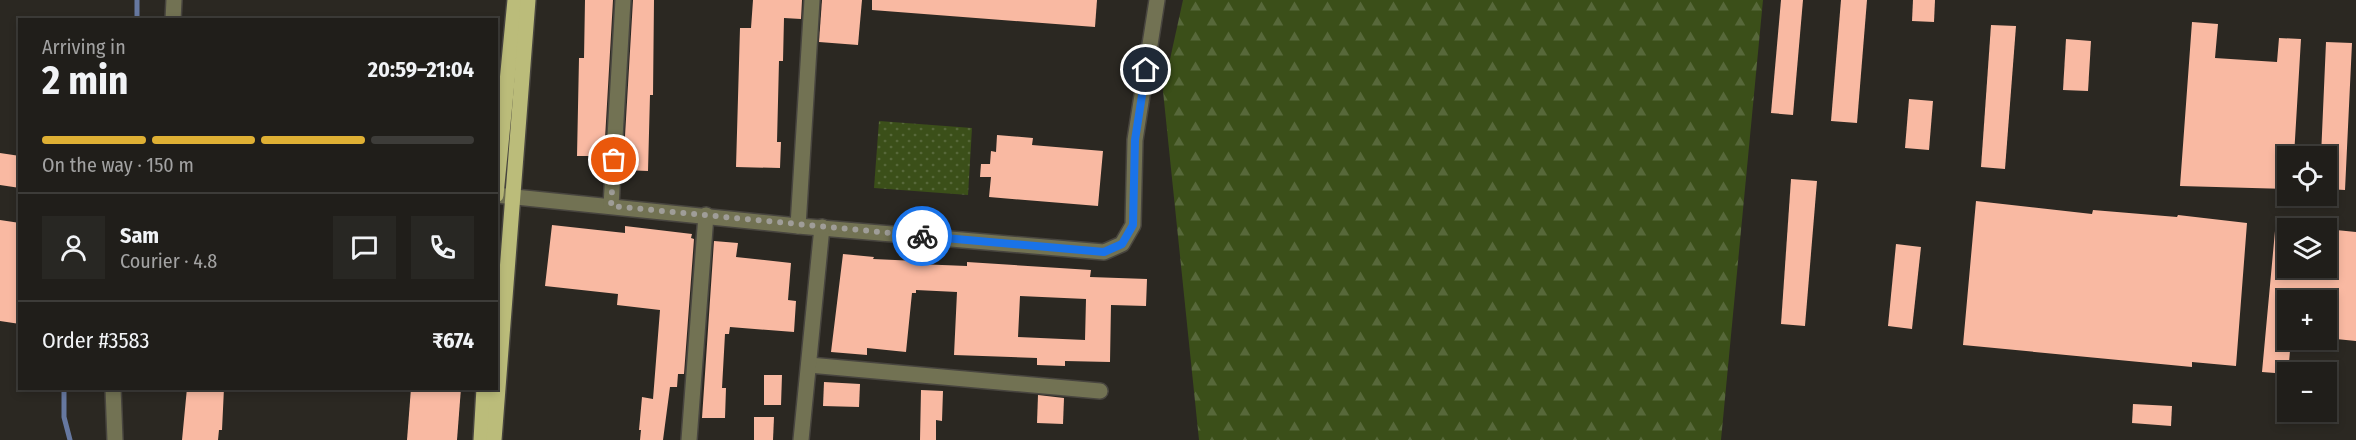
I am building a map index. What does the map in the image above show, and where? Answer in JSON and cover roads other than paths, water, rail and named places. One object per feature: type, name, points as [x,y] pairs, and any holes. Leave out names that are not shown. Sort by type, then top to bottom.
[{"type":"main road","points":[[498,173],[514,0]]},
{"type":"main road","points":[[498,386],[528,0]]},
{"type":"main road","points":[[481,440],[484,390]]},
{"type":"main road","points":[[494,440],[498,390]]},
{"type":"street","points":[[173,18],[174,0]]},
{"type":"street","points":[[611,206],[623,0]]},
{"type":"street","points":[[798,226],[812,0]]},
{"type":"street","points":[[498,195],[798,226],[1104,252],[1122,244],[1133,225],[1135,140],[1157,0]]},
{"type":"street","points":[[689,440],[706,215]]},
{"type":"street","points":[[801,440],[822,227]]},
{"type":"street","points":[[809,365],[1100,391]]},
{"type":"street","points":[[113,390],[115,440]]},
{"type":"waterway","points":[[137,0],[137,18]]},
{"type":"waterway","points":[[64,390],[64,417],[70,440]]}]
